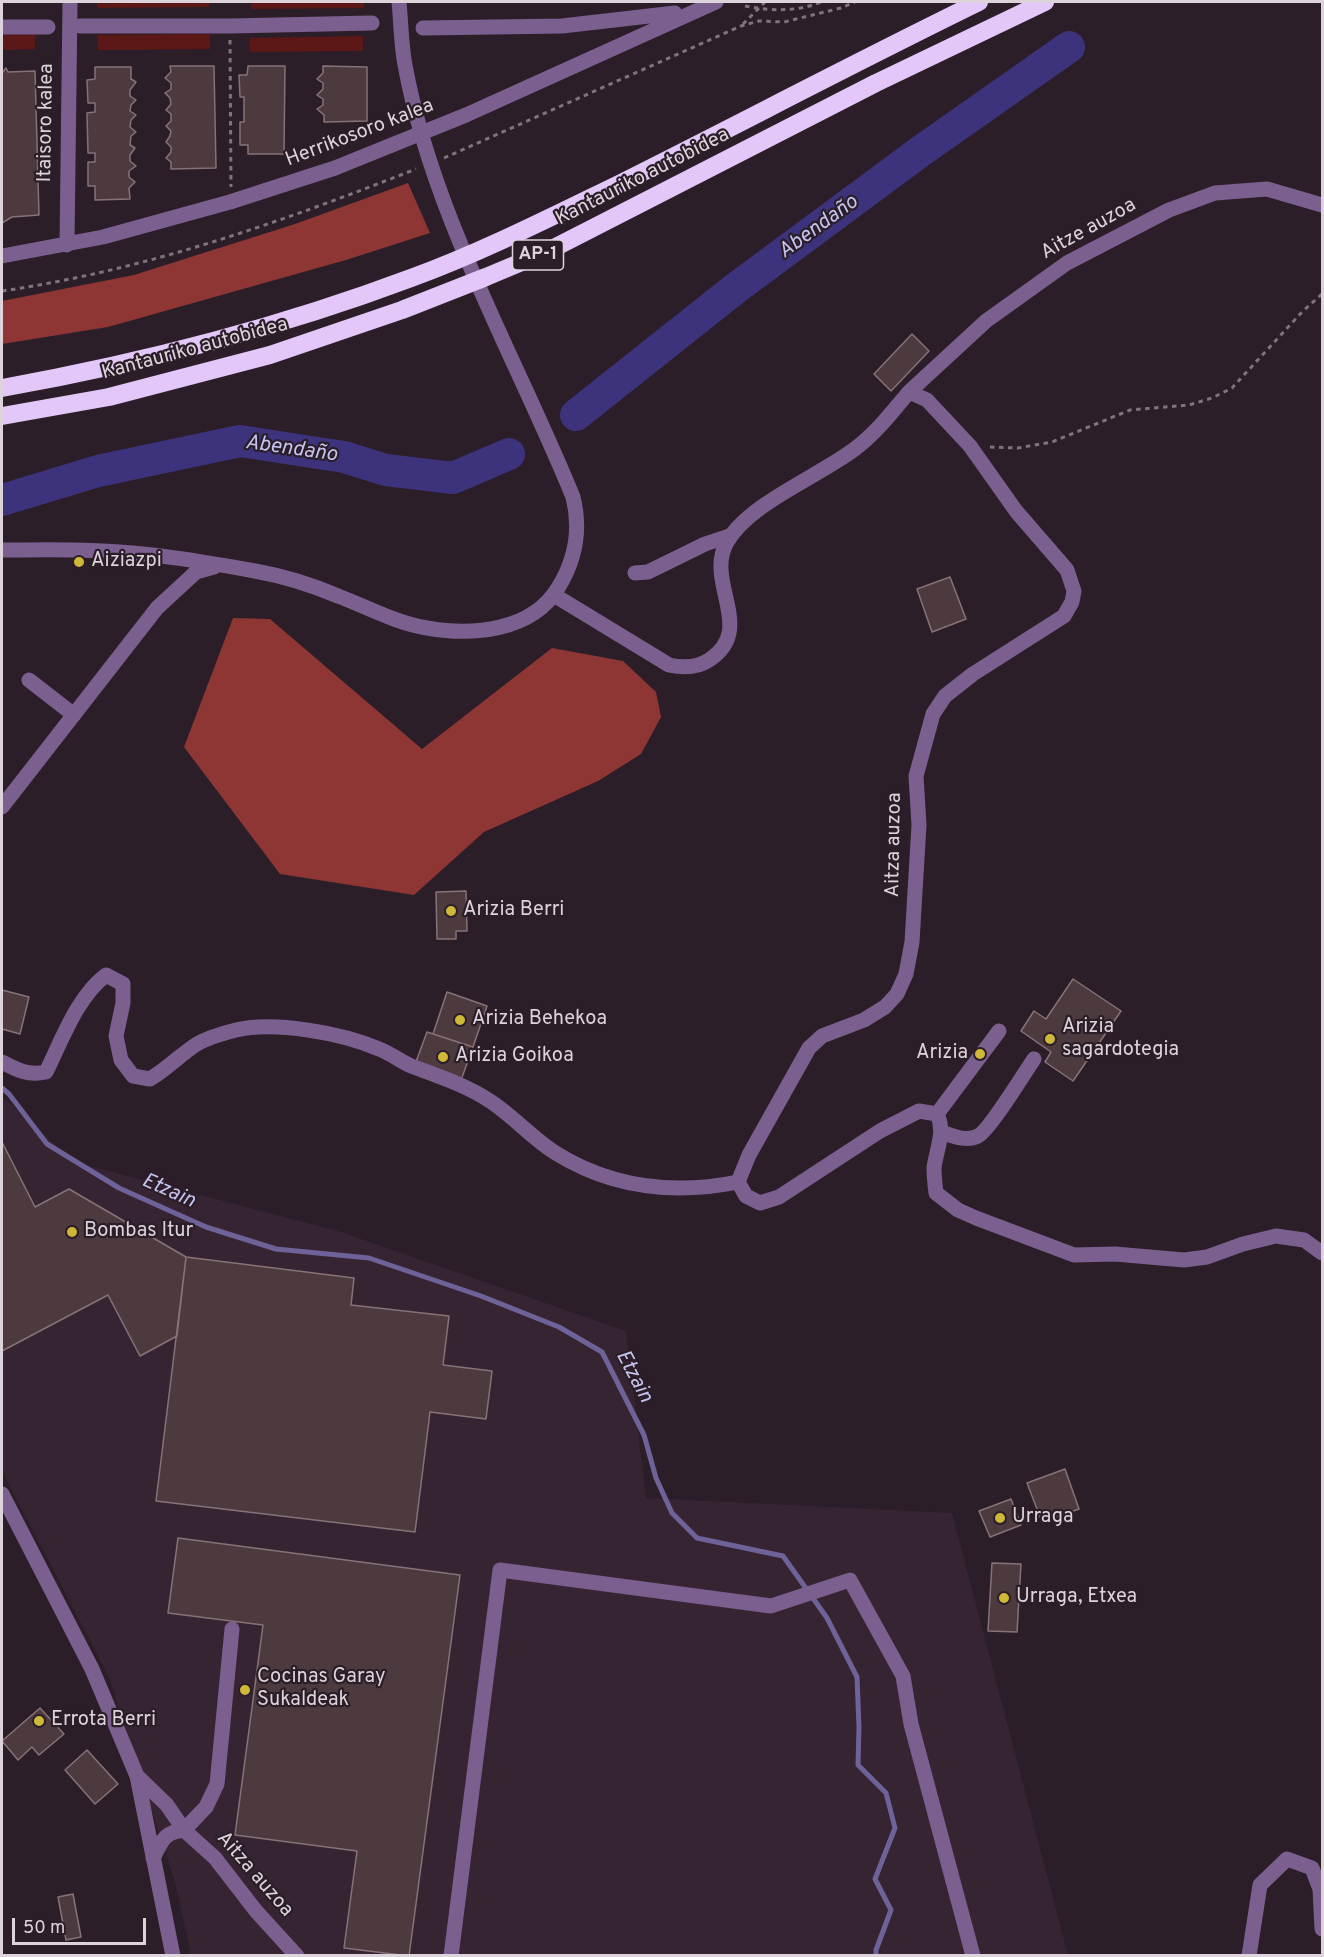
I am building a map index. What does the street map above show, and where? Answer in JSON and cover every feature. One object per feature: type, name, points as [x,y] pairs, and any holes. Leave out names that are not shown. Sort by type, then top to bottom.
[{"type":"highway","name":"Kantauriko autobidea","points":[[2,388],[109,368],[180,351],[264,327],[412,278],[548,219],[859,60],[979,2]]},
{"type":"highway","name":"Kantauriko autobidea","points":[[2,416],[109,397],[270,355],[402,310],[486,277],[548,251],[876,83],[1045,2]]},
{"type":"street","name":"Itaisoro kalea","points":[[67,245],[70,2]]},
{"type":"street","points":[[2,550],[103,551],[220,565],[298,582],[428,629],[480,630],[504,627],[523,620],[542,608],[554,595],[572,560],[578,527],[577,512],[566,478],[494,320],[452,220],[424,142],[404,64],[399,2]]},
{"type":"street","name":"Herrikosoro kalea","points":[[2,256],[67,245],[230,202],[357,160],[466,116],[716,2]]},
{"type":"street","points":[[423,28],[562,26],[675,13]]},
{"type":"street","points":[[80,26],[230,27],[372,23]]},
{"type":"street","points":[[2,27],[48,27]]},
{"type":"street","name":"Aitze auzoa","points":[[909,392],[986,321],[1067,263],[1169,210],[1215,193],[1268,189],[1323,205]]},
{"type":"street","points":[[554,595],[669,666],[680,668],[703,663],[719,650],[729,633],[730,613],[720,573],[722,553],[732,535],[756,512],[856,449],[879,427],[909,392]]},
{"type":"street","name":"Aitza auzoa","points":[[738,1182],[749,1155],[809,1048],[822,1036],[864,1020],[885,1007],[897,994],[906,974],[912,942],[919,825],[916,776],[933,714],[945,696],[973,674],[1064,616],[1072,602],[1074,591],[1067,570],[1016,511],[970,446],[927,400],[909,392]]},
{"type":"street","points":[[635,573],[648,572],[705,544],[732,535]]},
{"type":"street","points":[[2,807],[157,608],[196,572],[220,565]]},
{"type":"street","points":[[29,680],[74,714]]},
{"type":"street","points":[[2,1062],[21,1072],[33,1075],[46,1072],[84,998],[95,983],[106,975],[123,984],[123,1004],[116,1036],[121,1060],[133,1076],[150,1079],[168,1068],[198,1043],[236,1030],[265,1027],[310,1030],[379,1049],[405,1064],[472,1090],[492,1102],[553,1151],[588,1171],[624,1184],[664,1188],[718,1186],[738,1182],[746,1196],[760,1203],[779,1197],[880,1131],[919,1111],[937,1114]]},
{"type":"street","points":[[937,1114],[999,1031]]},
{"type":"street","points":[[941,1132],[963,1139],[979,1136],[990,1124],[1034,1059]]},
{"type":"street","points":[[937,1114],[941,1122],[941,1132],[934,1169],[936,1193],[958,1210],[1074,1255],[1115,1254],[1184,1260],[1207,1257],[1243,1244],[1276,1236],[1304,1240],[1323,1253]]},
{"type":"street","points":[[2,1494],[92,1669],[137,1776],[173,1956]]},
{"type":"street","points":[[451,1956],[500,1570],[771,1606],[850,1580],[903,1676],[911,1724],[973,1956]]},
{"type":"street","points":[[153,1858],[166,1836],[172,1831],[184,1830],[206,1807],[217,1784],[232,1629]]},
{"type":"street","name":"Aitza auzoa","points":[[137,1776],[167,1805],[184,1830],[215,1858],[256,1911],[297,1956]]},
{"type":"street","points":[[1249,1956],[1260,1885],[1287,1859],[1312,1868],[1320,1889],[1323,1929]]},
{"type":"path","points":[[741,26],[765,2]]},
{"type":"path","points":[[745,6],[768,10],[807,8],[821,2]]},
{"type":"path","points":[[230,27],[231,192]]},
{"type":"path","points":[[970,446],[1018,448],[1052,442],[1130,410],[1189,405],[1212,398],[1232,388],[1302,312],[1323,294]]},
{"type":"shaded area","points":[[97,2],[209,2],[209,7],[97,8]]},
{"type":"shaded area","points":[[251,2],[364,2],[364,8],[251,9]]},
{"type":"shaded area","points":[[35,34],[35,49],[2,50],[2,35]]},
{"type":"shaded area","points":[[210,34],[210,49],[98,50],[98,35]]},
{"type":"shaded area","points":[[363,36],[363,51],[250,52],[250,38]]},
{"type":"shaded area","points":[[408,183],[430,233],[346,260],[108,327],[2,344],[2,301],[134,275],[295,224]]},
{"type":"shaded area","points":[[233,618],[270,619],[422,749],[552,648],[623,661],[656,692],[661,717],[641,754],[598,781],[484,832],[414,895],[280,874],[184,747]]},
{"type":"shaded area","points":[[2,1096],[74,1162],[338,1231],[626,1331],[646,1498],[952,1513],[1068,1955],[191,1955],[175,1882],[109,1677],[2,1471]]},
{"type":"building","points":[[170,66],[214,66],[216,168],[171,169],[171,162],[166,158],[171,152],[171,147],[166,142],[171,131],[166,126],[171,121],[171,114],[166,110],[171,104],[170,98],[165,93],[171,89],[171,83],[165,78],[171,72]]},
{"type":"building","points":[[248,66],[285,66],[284,154],[248,154],[248,145],[240,145],[240,122],[244,122],[244,97],[240,97],[239,75],[247,75]]},
{"type":"building","points":[[323,66],[367,67],[367,121],[324,122],[324,115],[317,109],[323,105],[323,99],[317,95],[323,89],[323,83],[317,79],[323,73]]},
{"type":"building","points":[[95,67],[131,67],[131,79],[136,82],[130,90],[130,96],[136,100],[131,105],[130,111],[136,115],[131,120],[130,127],[136,132],[131,136],[130,145],[135,148],[130,155],[130,161],[136,166],[129,171],[129,177],[135,182],[129,188],[130,199],[95,200],[95,186],[88,186],[88,162],[95,162],[95,153],[88,153],[87,113],[95,112],[95,103],[88,103],[87,80],[95,79]]},
{"type":"building","points":[[6,68],[8,72],[35,71],[39,215],[12,217],[2,223],[2,73]]},
{"type":"building","points":[[912,334],[929,351],[891,391],[874,374]]},
{"type":"building","points":[[950,577],[966,619],[932,632],[917,589]]},
{"type":"building","name":"Arizia Berri","points":[[466,891],[467,931],[456,931],[456,939],[437,939],[436,892]]},
{"type":"building","points":[[1073,979],[1121,1011],[1073,1081],[1045,1062],[1051,1052],[1021,1031],[1034,1011],[1046,1019]]},
{"type":"building","points":[[2,990],[29,997],[20,1034],[2,1029]]},
{"type":"building","name":"Arizia Behekoa","points":[[447,992],[487,1006],[473,1047],[433,1034]]},
{"type":"building","name":"Arizia Goikoa","points":[[427,1032],[473,1047],[460,1083],[414,1067]]},
{"type":"building","name":"Bombas Itur","points":[[2,1142],[35,1207],[69,1189],[186,1257],[177,1336],[140,1356],[108,1295],[2,1351]]},
{"type":"building","points":[[186,1257],[354,1278],[351,1305],[449,1316],[443,1365],[492,1371],[486,1419],[430,1412],[415,1532],[156,1501]]},
{"type":"building","points":[[1065,1469],[1079,1509],[1042,1522],[1027,1483]]},
{"type":"building","name":"Urraga","points":[[1011,1499],[1021,1525],[990,1537],[979,1511]]},
{"type":"building","points":[[178,1538],[460,1575],[409,1956],[344,1948],[357,1851],[235,1835],[263,1625],[168,1613]]},
{"type":"building","name":"Urraga, Etxea","points":[[992,1563],[1021,1564],[1017,1632],[988,1631]]},
{"type":"building","name":"Errota Berri","points":[[40,1708],[64,1734],[39,1755],[32,1747],[18,1760],[2,1741]]},
{"type":"building","points":[[87,1750],[118,1784],[95,1804],[65,1770]]},
{"type":"building","points":[[73,1894],[81,1937],[66,1940],[58,1897]]},
{"type":"waterway","name":"Abendaño","points":[[576,415],[736,288],[921,151],[1069,47]]},
{"type":"waterway","name":"Abendaño","points":[[2,500],[98,471],[240,441],[344,457],[386,470],[453,478],[509,454]]},
{"type":"waterway","name":"Etzain","points":[[2,1088],[47,1144],[119,1188],[206,1227],[276,1249],[369,1258],[481,1296],[559,1327],[602,1352],[644,1435],[656,1478],[672,1513],[697,1538],[783,1556],[827,1618],[857,1677],[858,1765],[886,1793],[895,1828],[875,1879],[891,1910],[876,1950],[876,1956]]},
{"type":"place","name":"Aiziazpi","points":[[79,562]]},
{"type":"place","name":"Arizia Berri","points":[[451,911]]},
{"type":"place","name":"Arizia Behekoa","points":[[460,1020]]},
{"type":"place","name":"Arizia sagardotegia","points":[[1050,1039]]},
{"type":"place","name":"Arizia","points":[[980,1054]]},
{"type":"place","name":"Arizia Goikoa","points":[[443,1057]]},
{"type":"place","name":"Bombas Itur","points":[[72,1232]]},
{"type":"place","name":"Urraga","points":[[1000,1518]]},
{"type":"place","name":"Urraga, Etxea","points":[[1004,1598]]},
{"type":"place","name":"Cocinas Garay Sukaldeak","points":[[245,1690]]},
{"type":"place","name":"Errota Berri","points":[[39,1721]]}]
